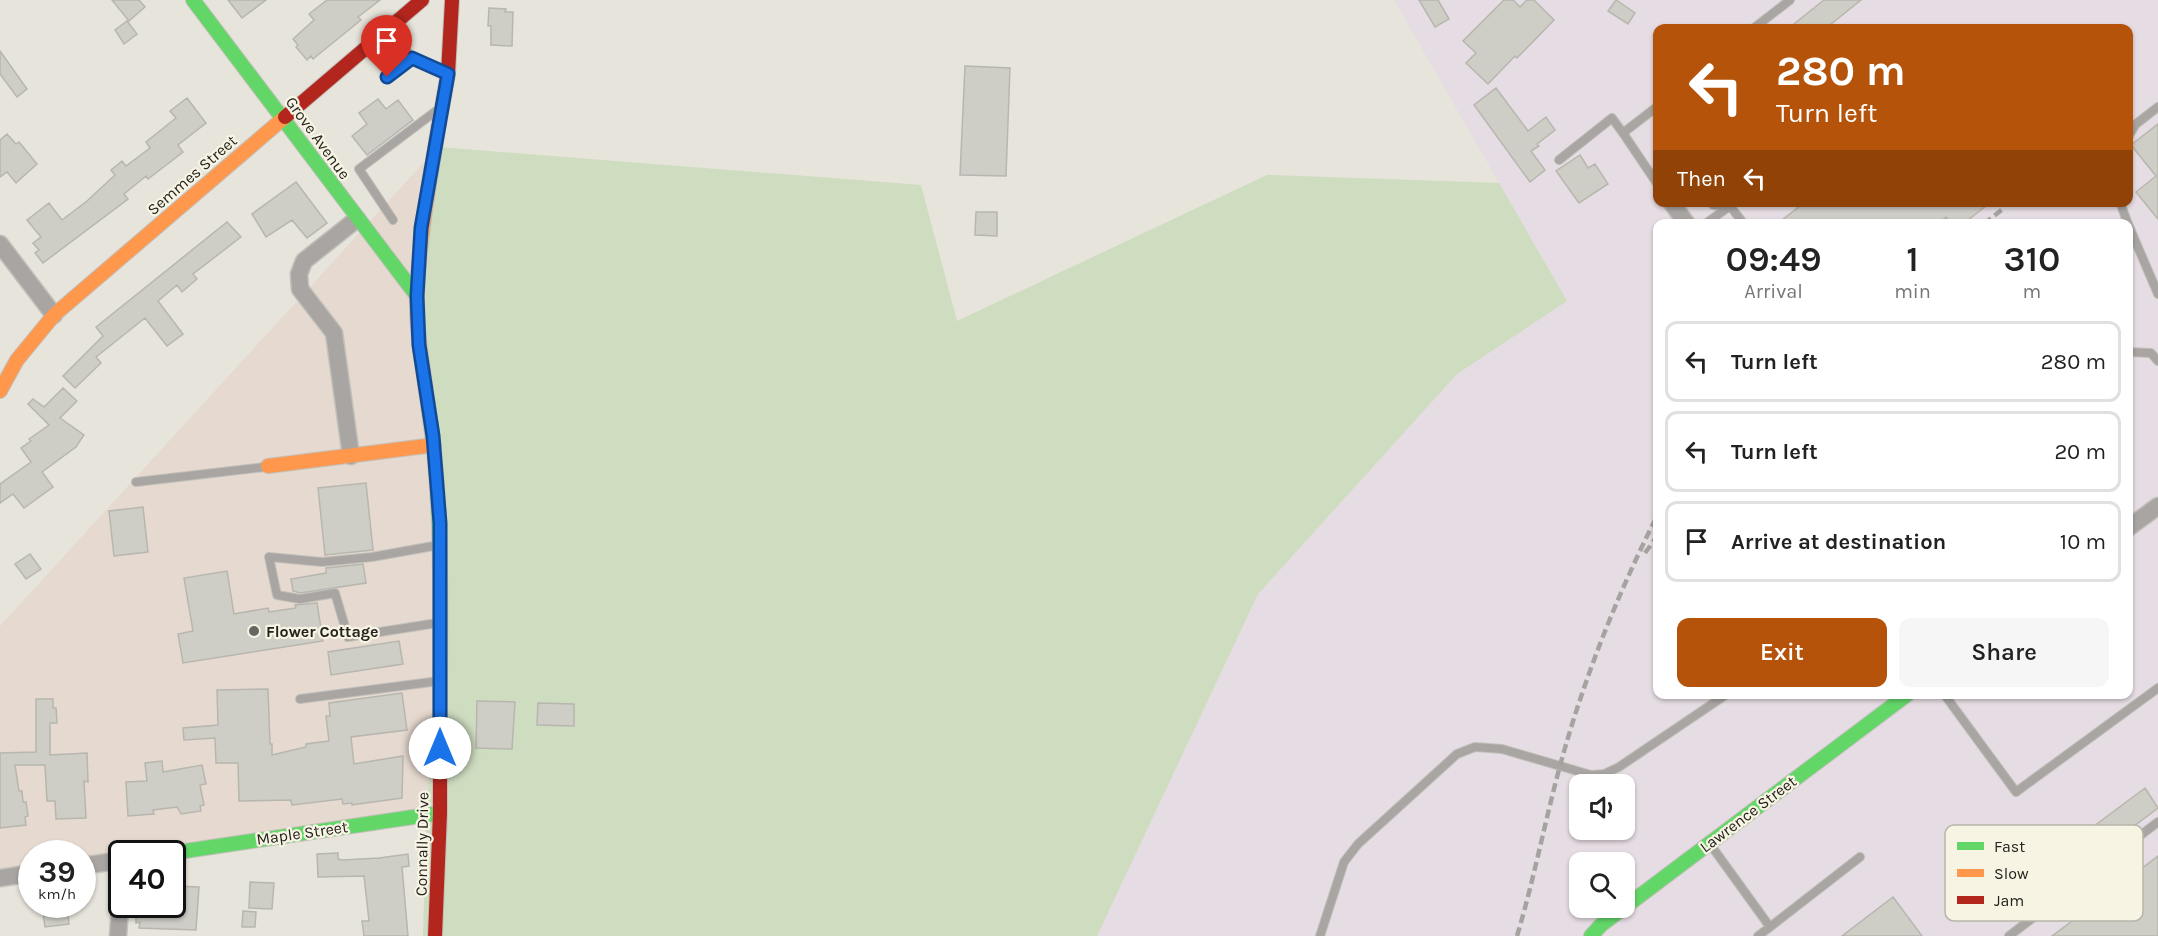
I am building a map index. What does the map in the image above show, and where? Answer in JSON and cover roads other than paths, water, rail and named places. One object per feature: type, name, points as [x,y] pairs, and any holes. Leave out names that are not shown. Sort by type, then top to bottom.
[{"type":"street","name":"Grove Avenue","points":[[194,0],[417,296]]},
{"type":"street","name":"Semmes Street","points":[[0,391],[17,360],[54,315],[422,0]]},
{"type":"street","name":"Connally Drive","points":[[435,936],[440,813],[440,523],[434,445],[419,345],[417,296],[421,228],[448,74],[452,0]]},
{"type":"street","points":[[351,456],[334,333],[300,289],[299,274],[304,261],[357,219]]},
{"type":"street","points":[[0,244],[54,315]]},
{"type":"street","points":[[268,466],[434,445]]},
{"type":"street","points":[[2133,524],[2158,506]]},
{"type":"street","name":"Lawrence Street","points":[[1591,936],[1601,925],[1901,699]]},
{"type":"street","name":"Maple Street","points":[[186,851],[440,813]]},
{"type":"street","points":[[0,878],[18,875]]},
{"type":"street","points":[[118,936],[119,918]]},
{"type":"lane","points":[[1759,24],[1790,0]]},
{"type":"lane","points":[[389,28],[412,58],[448,74]]},
{"type":"lane","points":[[387,77],[412,58]]},
{"type":"lane","points":[[393,220],[359,169],[442,107]]},
{"type":"lane","points":[[2133,129],[2158,107]]},
{"type":"lane","points":[[1623,133],[1653,110]]},
{"type":"lane","points":[[1559,160],[1612,118],[1653,177]]},
{"type":"lane","points":[[1712,219],[1729,207]]},
{"type":"lane","points":[[1731,207],[1740,219]]},
{"type":"lane","points":[[2133,236],[2158,294]]},
{"type":"lane","points":[[2133,352],[2155,350],[2158,361]]},
{"type":"lane","points":[[136,482],[268,466]]},
{"type":"lane","points":[[440,544],[322,562],[269,557],[278,595],[300,599],[335,593],[348,637],[440,623]]},
{"type":"lane","points":[[300,699],[440,681]]},
{"type":"lane","points":[[1948,699],[2016,792],[2158,688]]},
{"type":"lane","points":[[1320,936],[1344,862],[1358,844],[1457,754],[1475,747],[1502,749],[1591,775],[1604,774],[1619,767],[1720,699]]},
{"type":"lane","points":[[2143,833],[2158,822]]},
{"type":"lane","points":[[1709,844],[1770,927]]},
{"type":"lane","points":[[1758,936],[1860,857]]},
{"type":"lane","points":[[2008,936],[2028,921]]},
{"type":"railway","points":[[1990,219],[2004,208]]},
{"type":"railway","points":[[1517,936],[1572,724],[1617,602],[1653,525]]},
{"type":"railway","points":[[1645,553],[1653,542]]},
{"type":"place","name":"Flower Cottage","points":[[254,631]]}]
